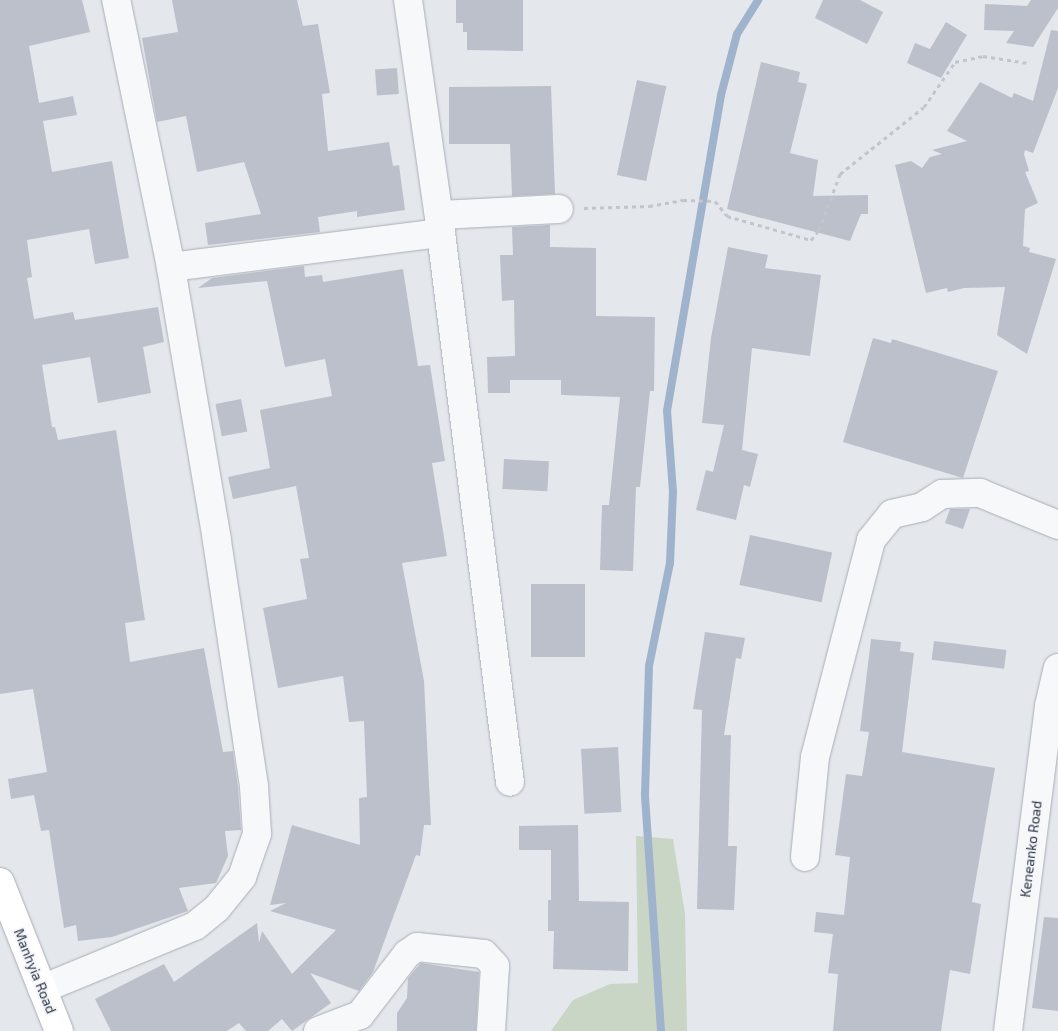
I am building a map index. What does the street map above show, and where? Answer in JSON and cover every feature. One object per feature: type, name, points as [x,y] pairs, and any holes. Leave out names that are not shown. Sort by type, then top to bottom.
[{"type":"main road","name":"Manhyia Road","points":[[0,882],[59,1031]]},
{"type":"street","points":[[42,989],[194,926],[217,908],[242,877],[257,834],[254,786],[217,540],[171,267],[116,0]]},
{"type":"street","points":[[408,0],[440,224],[510,782]]},
{"type":"street","points":[[171,267],[440,224],[559,209]]},
{"type":"street","points":[[804,857],[815,757],[871,540],[892,514],[922,507],[942,494],[980,493],[1058,526]]},
{"type":"street","name":"Keneanko Road","points":[[1008,1031],[1058,668]]},
{"type":"street","points":[[318,1031],[360,1015],[407,954],[417,947],[432,947],[484,954],[495,966],[491,1031]]},
{"type":"path","points":[[559,209],[649,206],[683,200],[715,201],[727,216],[811,240],[819,230],[840,174],[924,107],[955,62],[983,56],[1027,63]]},
{"type":"green space","points":[[636,836],[673,839],[685,914],[687,1031],[551,1031],[573,1000],[610,984],[638,983]]},
{"type":"building","points":[[0,0],[82,0],[90,32],[29,46],[39,103],[73,96],[77,115],[43,121],[52,172],[112,161],[129,258],[95,264],[89,229],[27,240],[32,277],[27,278],[34,319],[73,312],[75,320],[158,307],[164,342],[143,347],[151,393],[98,403],[90,357],[42,365],[52,427],[55,427],[58,440],[116,430],[145,620],[125,623],[130,662],[204,648],[223,752],[233,751],[238,788],[241,830],[225,831],[228,856],[216,883],[179,888],[188,911],[112,937],[78,941],[76,925],[64,928],[49,830],[41,831],[34,795],[11,799],[8,779],[47,772],[33,689],[0,694]]},
{"type":"building","points":[[172,0],[297,0],[303,26],[318,24],[330,93],[322,94],[328,151],[389,142],[393,166],[399,165],[405,210],[357,217],[357,211],[318,217],[320,232],[208,245],[205,223],[261,214],[244,162],[197,172],[186,116],[157,122],[142,38],[178,32]]},
{"type":"building","points":[[456,0],[523,0],[523,51],[467,50],[467,32],[463,32],[463,23],[456,23]]},
{"type":"building","points":[[823,0],[860,0],[883,12],[867,44],[815,18]]},
{"type":"building","points":[[1031,0],[1058,0],[1058,8],[1033,47],[1006,43],[1014,31],[984,30],[985,4],[1027,6]]},
{"type":"building","points":[[946,22],[967,35],[941,78],[907,63],[915,43],[930,49]]},
{"type":"building","points":[[1051,30],[1058,31],[1058,88],[1033,153],[1025,150],[1024,154],[1029,171],[1025,172],[1038,203],[1025,209],[1023,246],[1030,248],[1029,252],[1056,259],[1027,354],[997,335],[1005,287],[964,288],[948,292],[947,288],[926,293],[895,165],[911,161],[922,168],[930,157],[942,154],[932,150],[967,141],[947,131],[980,82],[1012,98],[1014,93],[1033,101]]},
{"type":"building","points":[[761,62],[800,72],[798,82],[807,84],[790,153],[818,160],[813,196],[868,195],[868,214],[861,214],[850,241],[727,209]]},
{"type":"building","points":[[397,68],[399,94],[377,95],[375,70]]},
{"type":"building","points":[[637,80],[666,86],[646,181],[617,175]]},
{"type":"building","points":[[551,86],[555,194],[512,196],[510,144],[449,144],[449,87]]},
{"type":"building","points":[[550,225],[550,247],[596,248],[596,316],[655,317],[654,391],[650,391],[640,487],[636,487],[633,571],[600,570],[602,505],[609,505],[620,397],[561,395],[561,380],[510,380],[510,393],[488,393],[487,357],[515,356],[514,300],[502,301],[500,255],[513,255],[512,227]]},
{"type":"building","points":[[728,247],[768,255],[765,268],[821,275],[810,356],[752,348],[742,450],[758,454],[750,487],[744,485],[736,520],[696,510],[706,470],[713,472],[724,425],[702,423],[711,338]]},
{"type":"building","points":[[304,266],[305,277],[322,275],[323,282],[403,269],[418,366],[430,365],[445,461],[432,463],[447,556],[402,563],[424,681],[431,825],[424,825],[420,856],[416,855],[373,972],[359,991],[310,973],[331,1003],[292,1031],[282,1019],[268,1031],[246,1031],[239,1023],[227,1031],[111,1031],[95,999],[164,964],[174,982],[257,923],[259,943],[262,931],[292,974],[336,930],[270,911],[286,903],[270,905],[292,825],[360,845],[359,798],[367,797],[364,721],[349,722],[343,676],[278,688],[263,608],[307,599],[300,559],[309,558],[296,486],[233,499],[228,477],[270,468],[260,410],[332,396],[325,359],[285,367],[267,281],[198,288],[212,278]]},
{"type":"building","points":[[873,338],[891,343],[892,339],[998,371],[963,478],[843,442]]},
{"type":"building","points":[[241,399],[247,431],[222,436],[215,404]]},
{"type":"building","points":[[504,459],[549,461],[547,491],[502,489]]},
{"type":"building","points":[[950,509],[970,509],[963,529],[945,523]]},
{"type":"building","points":[[750,535],[832,552],[822,602],[739,585]]},
{"type":"building","points":[[531,584],[585,584],[585,657],[531,657]]},
{"type":"building","points":[[705,632],[745,638],[741,659],[736,658],[724,735],[731,735],[728,846],[737,846],[734,910],[697,909],[702,710],[693,709]]},
{"type":"building","points":[[871,639],[901,642],[900,651],[914,653],[902,752],[995,768],[972,902],[981,904],[970,974],[950,970],[941,1031],[833,1031],[838,974],[828,973],[833,934],[814,932],[816,912],[844,915],[850,857],[835,855],[846,774],[862,776],[869,732],[860,731]]},
{"type":"building","points":[[934,641],[1006,650],[1004,669],[932,660]]},
{"type":"building","points":[[618,747],[621,812],[584,814],[581,749]]},
{"type":"building","points":[[578,825],[579,901],[629,902],[628,971],[553,969],[554,931],[548,931],[548,900],[551,900],[551,850],[519,850],[519,826]]},
{"type":"building","points":[[1044,917],[1058,918],[1058,1011],[1032,1008]]},
{"type":"building","points":[[421,963],[479,972],[476,1031],[397,1031],[397,1013],[407,998],[408,978]]},
{"type":"waterway","points":[[661,1031],[645,794],[649,666],[670,563],[673,492],[667,411],[721,95],[737,34],[758,0]]}]
